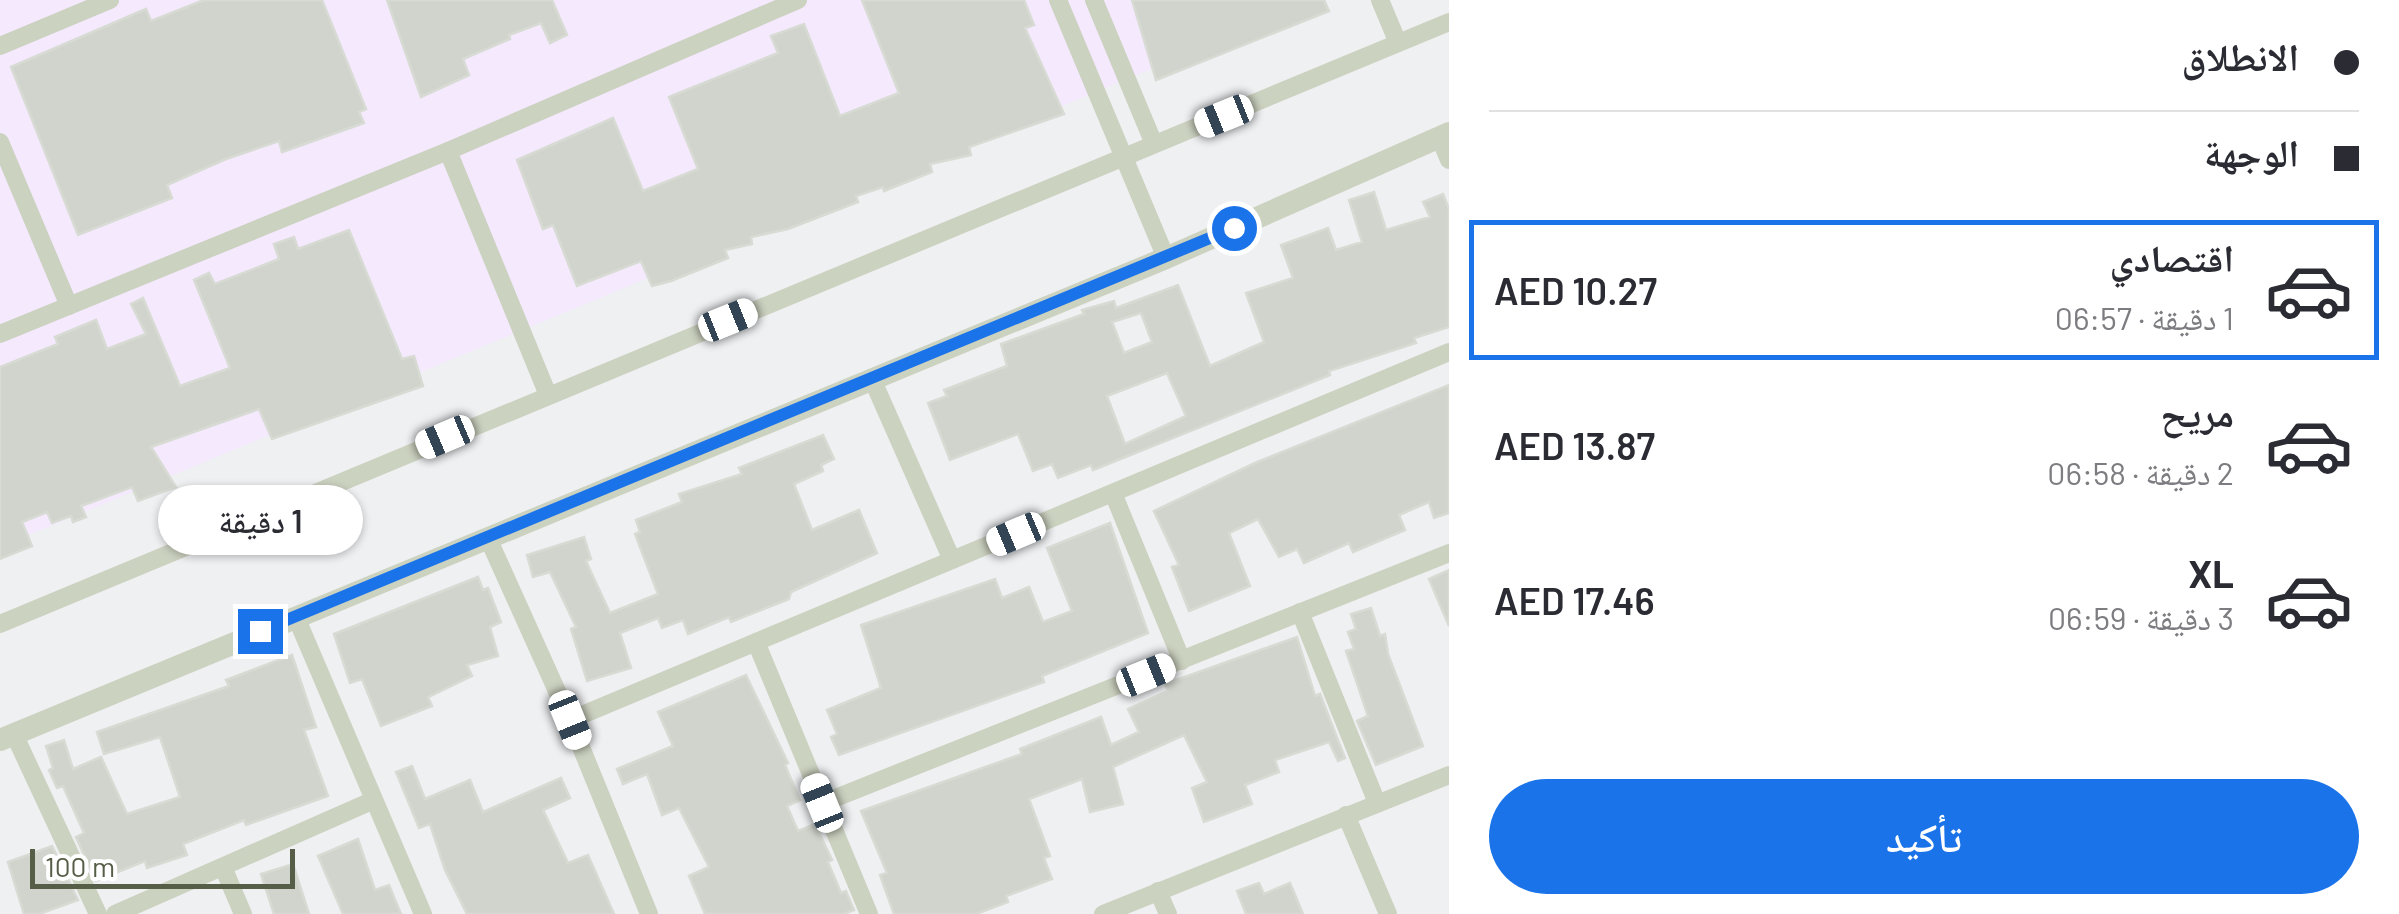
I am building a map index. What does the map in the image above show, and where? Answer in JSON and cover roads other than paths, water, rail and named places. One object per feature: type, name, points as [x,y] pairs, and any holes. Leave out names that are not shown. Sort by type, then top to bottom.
[{"type":"street","points":[[0,46],[110,0]]},
{"type":"street","points":[[0,334],[448,151],[768,6],[798,0]]},
{"type":"street","points":[[1058,0],[1166,258]]},
{"type":"street","points":[[1094,0],[1154,144]]},
{"type":"street","points":[[1380,0],[1398,44]]},
{"type":"street","points":[[0,624],[1449,22]]},
{"type":"street","points":[[98,914],[7,737],[1166,258],[1444,134],[1449,160]]},
{"type":"street","points":[[0,142],[70,306]]},
{"type":"street","points":[[448,151],[548,395]]},
{"type":"street","points":[[570,720],[1449,352]]},
{"type":"street","points":[[873,380],[952,560]]},
{"type":"street","points":[[1112,493],[1182,661]]},
{"type":"street","points":[[488,538],[570,720],[649,914]]},
{"type":"street","points":[[822,803],[1449,553]]},
{"type":"street","points":[[1300,612],[1376,803]]},
{"type":"street","points":[[296,616],[423,914]]},
{"type":"street","points":[[756,642],[869,914]]},
{"type":"street","points":[[1103,914],[1449,776]]},
{"type":"street","points":[[115,914],[374,800]]},
{"type":"street","points":[[1346,815],[1388,914]]},
{"type":"street","points":[[223,866],[243,914]]},
{"type":"street","points":[[1158,891],[1168,914]]}]
